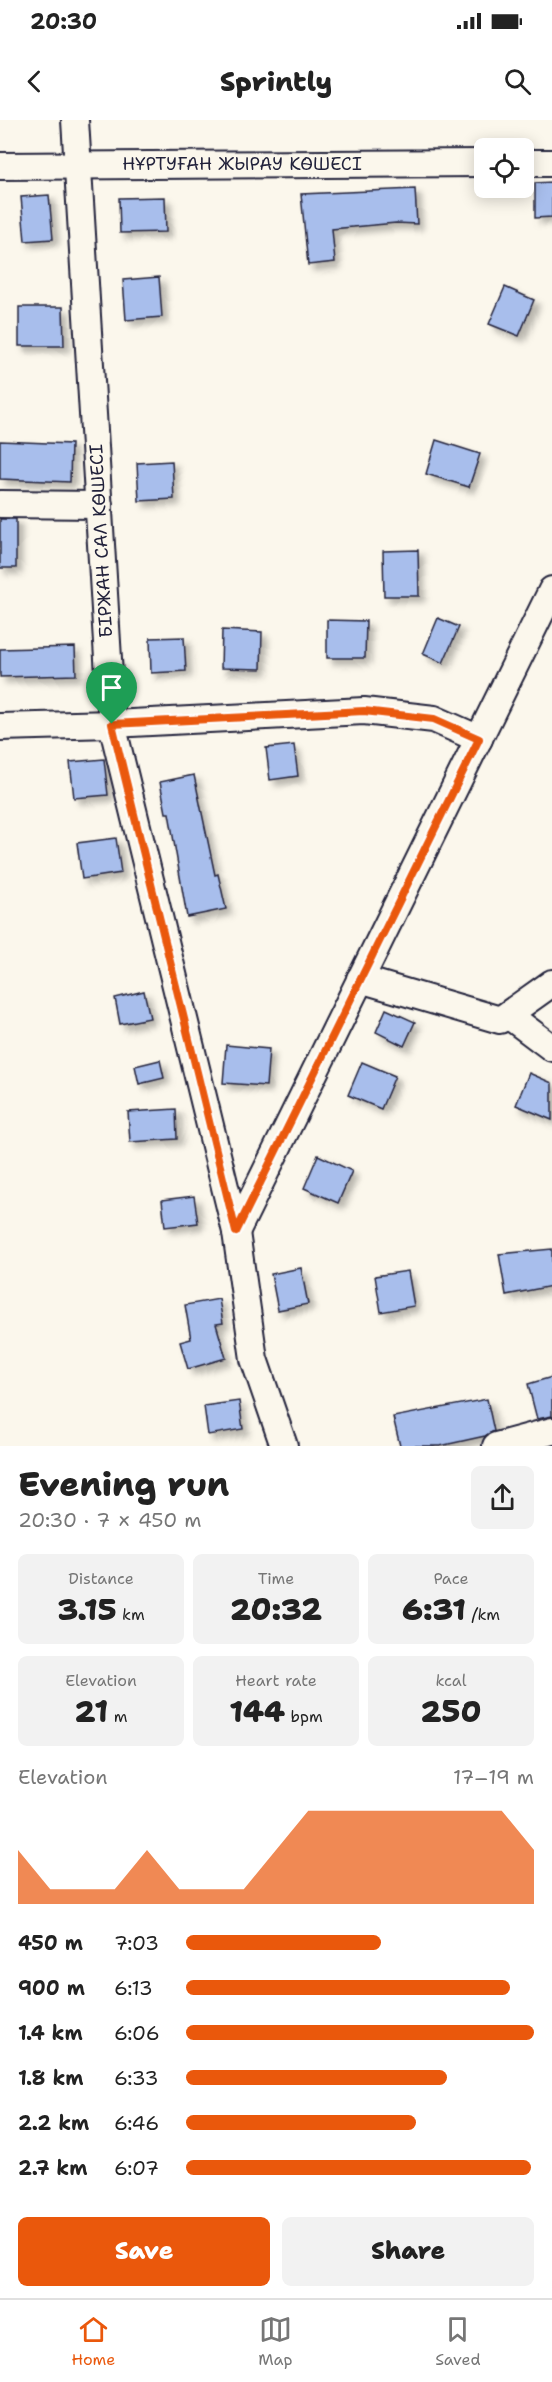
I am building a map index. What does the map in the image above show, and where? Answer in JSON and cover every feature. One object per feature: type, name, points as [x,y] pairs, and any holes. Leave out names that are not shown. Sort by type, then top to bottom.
[{"type":"street","name":"БІРЖАН САЛ КӨШЕСІ","points":[[75,120],[112,724],[236,1232],[254,1359],[284,1446]]},
{"type":"street","name":"НҰРТУҒАН ЖЫРАУ КӨШЕСІ","points":[[0,166],[474,163]]},
{"type":"street","points":[[534,163],[552,163]]},
{"type":"street","points":[[0,504],[99,505]]},
{"type":"street","points":[[236,1232],[549,600]]},
{"type":"street","points":[[0,727],[112,724],[364,711],[434,719],[479,739]]},
{"type":"street","points":[[360,979],[500,1020],[552,984]]},
{"type":"street","points":[[508,1015],[552,1048]]},
{"type":"street","points":[[496,1446],[552,1431]]},
{"type":"building","points":[[552,182],[552,217],[535,218],[535,183]]},
{"type":"building","points":[[415,189],[417,224],[396,223],[332,229],[335,262],[308,265],[301,194]]},
{"type":"building","points":[[49,195],[53,239],[25,241],[21,197]]},
{"type":"building","points":[[165,197],[166,232],[120,233],[119,198]]},
{"type":"building","points":[[159,277],[162,317],[126,320],[123,280]]},
{"type":"building","points":[[505,287],[534,300],[519,336],[489,324]]},
{"type":"building","points":[[19,307],[63,307],[64,346],[19,346]]},
{"type":"building","points":[[436,440],[480,454],[469,487],[426,474]]},
{"type":"building","points":[[0,441],[71,444],[70,482],[0,479]]},
{"type":"building","points":[[172,461],[174,499],[139,501],[137,463]]},
{"type":"building","points":[[0,519],[16,519],[16,568],[0,568]]},
{"type":"building","points":[[418,550],[419,596],[384,596],[383,551]]},
{"type":"building","points":[[438,618],[459,627],[443,663],[423,654]]},
{"type":"building","points":[[327,620],[366,621],[365,658],[327,658]]},
{"type":"building","points":[[222,630],[262,632],[261,669],[221,668]]},
{"type":"building","points":[[184,637],[186,671],[151,673],[150,638]]},
{"type":"building","points":[[75,647],[76,675],[0,677],[0,649]]},
{"type":"building","points":[[294,745],[298,776],[270,780],[266,748]]},
{"type":"building","points":[[104,759],[108,795],[74,798],[70,762]]},
{"type":"building","points":[[194,775],[215,875],[218,874],[226,909],[187,917],[169,813],[166,813],[160,782]]},
{"type":"building","points":[[116,838],[121,873],[82,879],[77,843]]},
{"type":"building","points":[[144,991],[150,1018],[120,1024],[115,998]]},
{"type":"building","points":[[386,1009],[415,1022],[404,1046],[376,1032]]},
{"type":"building","points":[[226,1045],[269,1049],[266,1086],[223,1083]]},
{"type":"building","points":[[160,1060],[164,1078],[139,1084],[135,1066]]},
{"type":"building","points":[[362,1062],[395,1076],[381,1109],[348,1095]]},
{"type":"building","points":[[529,1073],[552,1083],[552,1120],[516,1105]]},
{"type":"building","points":[[176,1109],[177,1139],[130,1142],[128,1112]]},
{"type":"building","points":[[318,1155],[352,1171],[338,1203],[304,1188]]},
{"type":"building","points":[[194,1196],[198,1223],[165,1227],[162,1200]]},
{"type":"building","points":[[552,1249],[552,1286],[506,1295],[499,1254]]},
{"type":"building","points":[[301,1268],[308,1304],[278,1310],[271,1274]]},
{"type":"building","points":[[408,1271],[414,1306],[381,1312],[375,1276]]},
{"type":"building","points":[[219,1299],[223,1323],[216,1324],[226,1358],[188,1369],[180,1342],[191,1339],[185,1305]]},
{"type":"building","points":[[552,1377],[552,1416],[537,1419],[528,1384]]},
{"type":"building","points":[[487,1399],[494,1431],[485,1436],[440,1446],[400,1446],[393,1417]]},
{"type":"building","points":[[239,1401],[243,1429],[208,1435],[204,1406]]},
{"type":"route","points":[[364,711],[434,719],[479,739],[236,1232],[133,808],[112,724],[364,711]]}]
